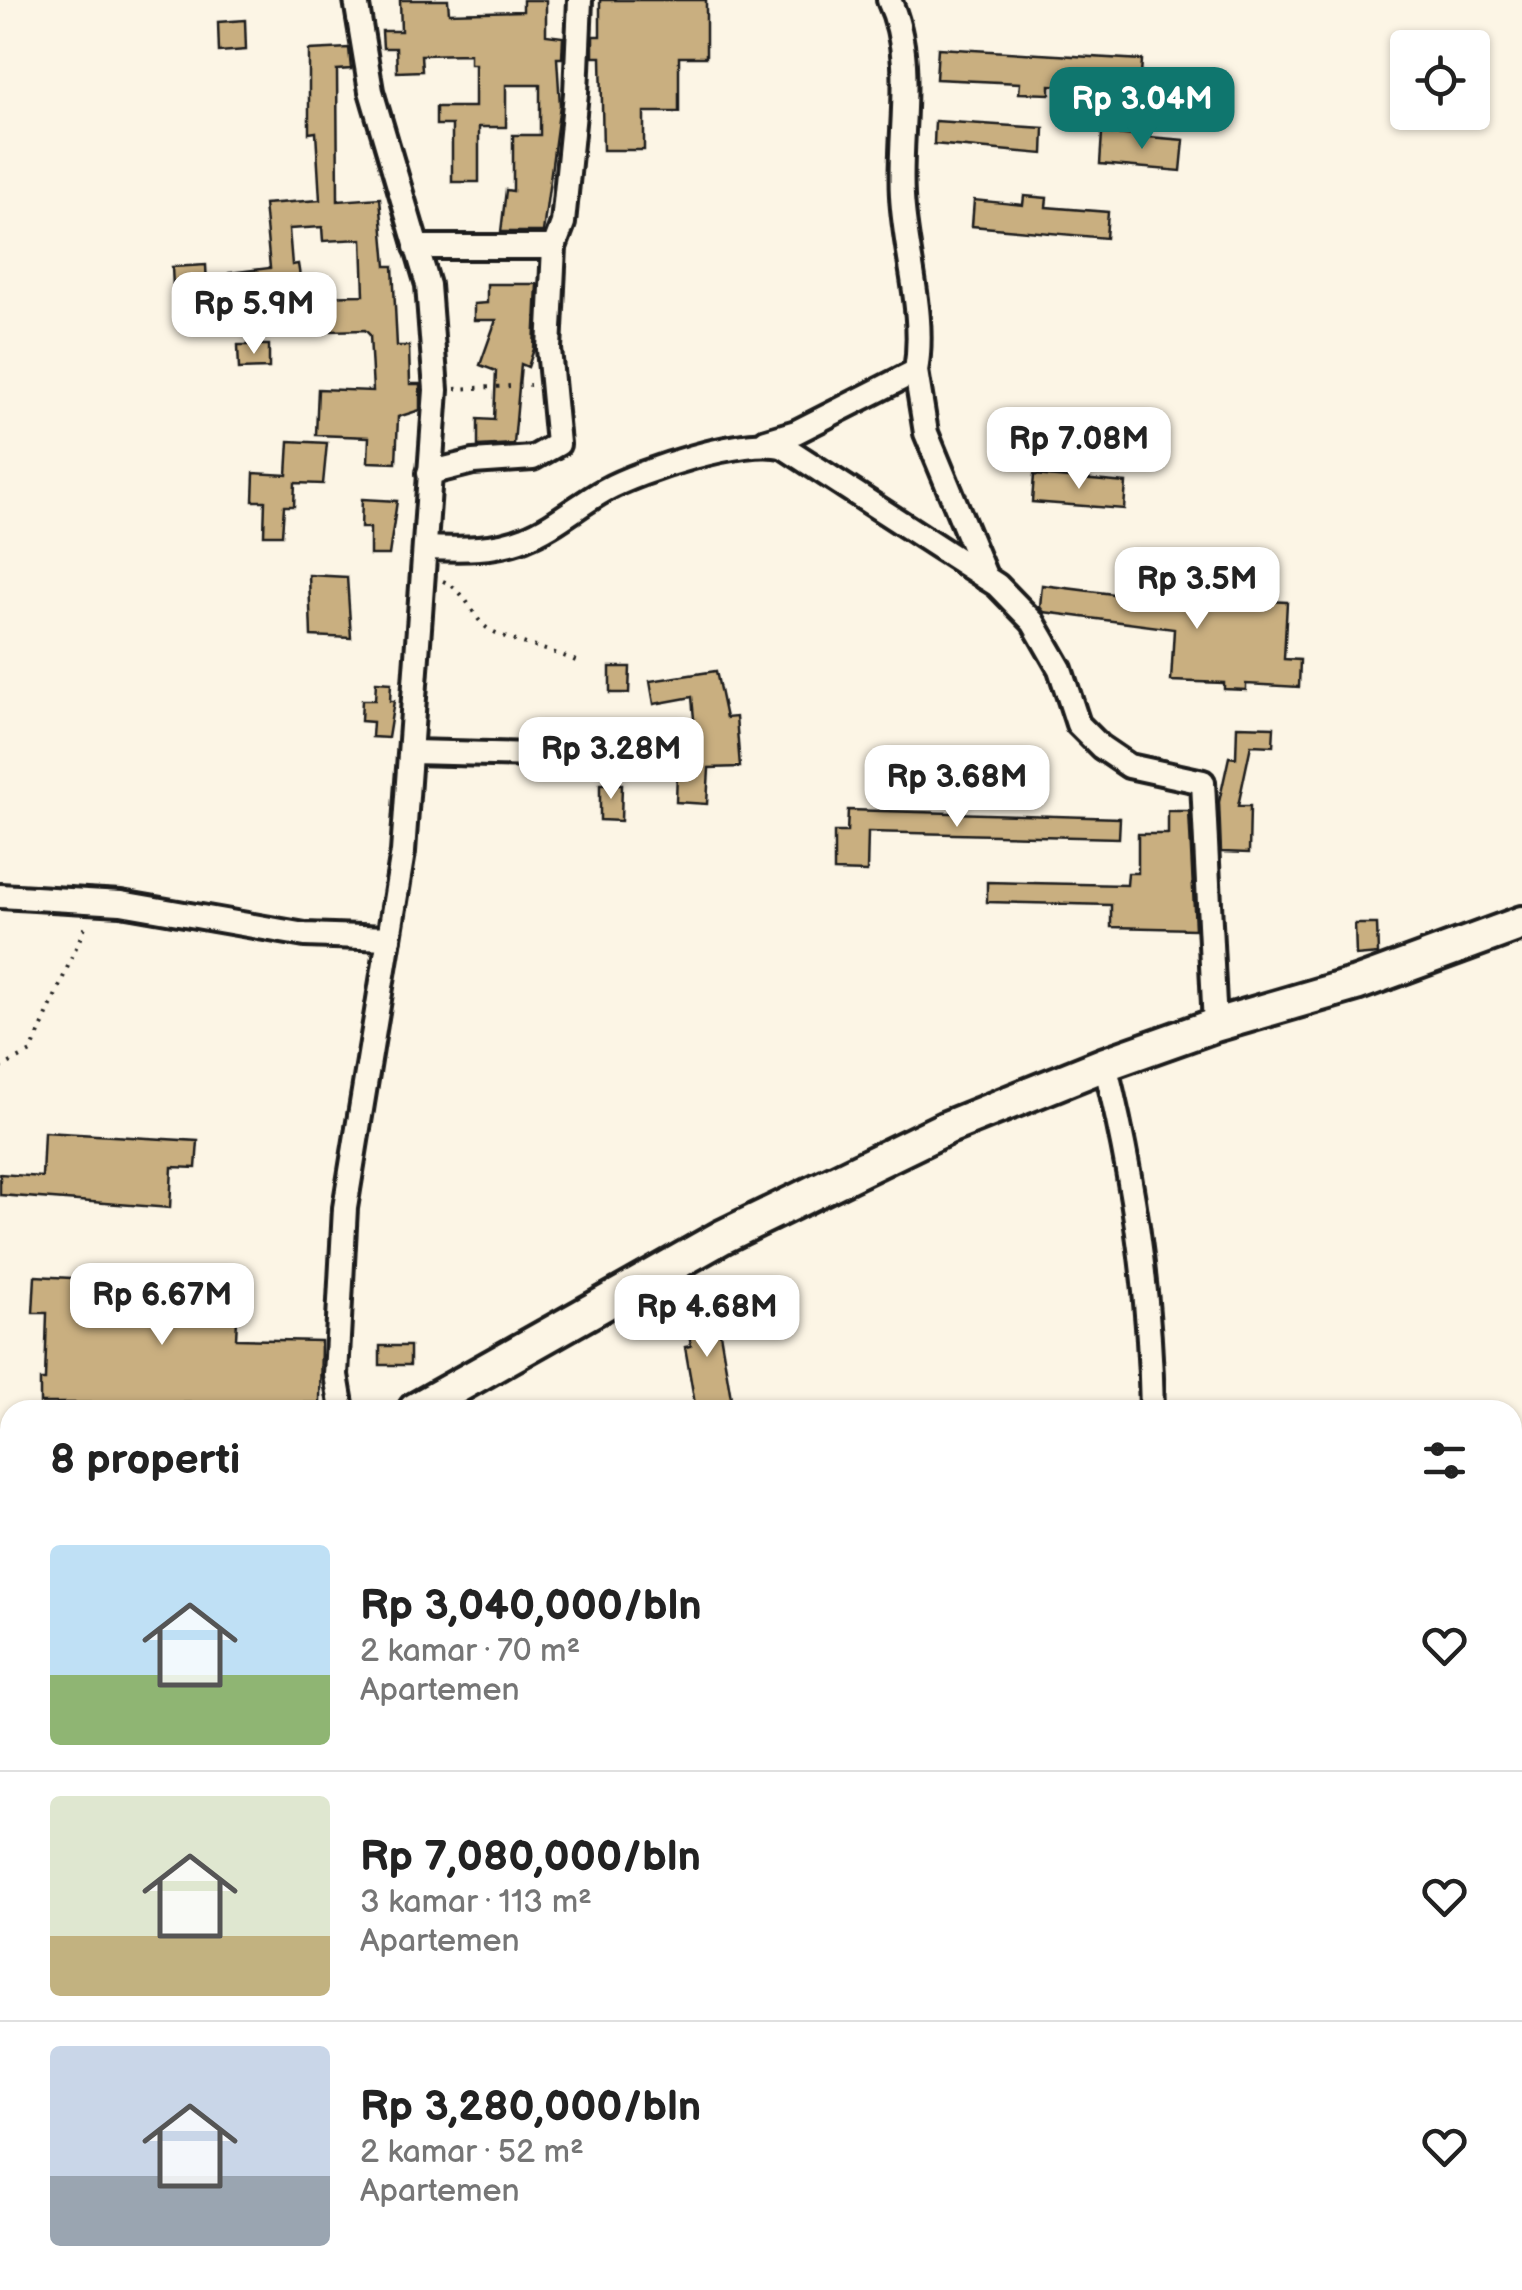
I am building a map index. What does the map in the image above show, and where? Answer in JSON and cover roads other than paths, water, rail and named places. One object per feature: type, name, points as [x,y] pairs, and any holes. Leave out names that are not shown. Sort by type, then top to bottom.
[{"type":"street","points":[[340,1400],[336,1375],[345,1208],[403,852],[436,390],[432,307],[371,91],[356,0]]},
{"type":"street","points":[[430,473],[551,452],[560,432],[549,349],[554,248],[563,223],[570,157],[580,0]]},
{"type":"street","points":[[890,0],[901,26],[905,65],[902,198],[917,326],[916,371],[926,432],[986,578]]},
{"type":"street","points":[[416,247],[554,248]]},
{"type":"street","points":[[425,548],[496,548],[526,538],[608,488],[696,457],[796,432],[916,371]]},
{"type":"street","points":[[766,441],[784,447],[986,578],[1033,622],[1060,669],[1078,724],[1101,747],[1130,766],[1202,782],[1215,1025]]},
{"type":"street","points":[[411,752],[536,755],[638,749]]},
{"type":"street","points":[[0,896],[100,901],[305,934],[389,938]]},
{"type":"street","points":[[434,1400],[789,1202],[946,1128],[1215,1025],[1372,979],[1522,923]]},
{"type":"street","points":[[1106,1064],[1138,1240],[1151,1400]]}]
